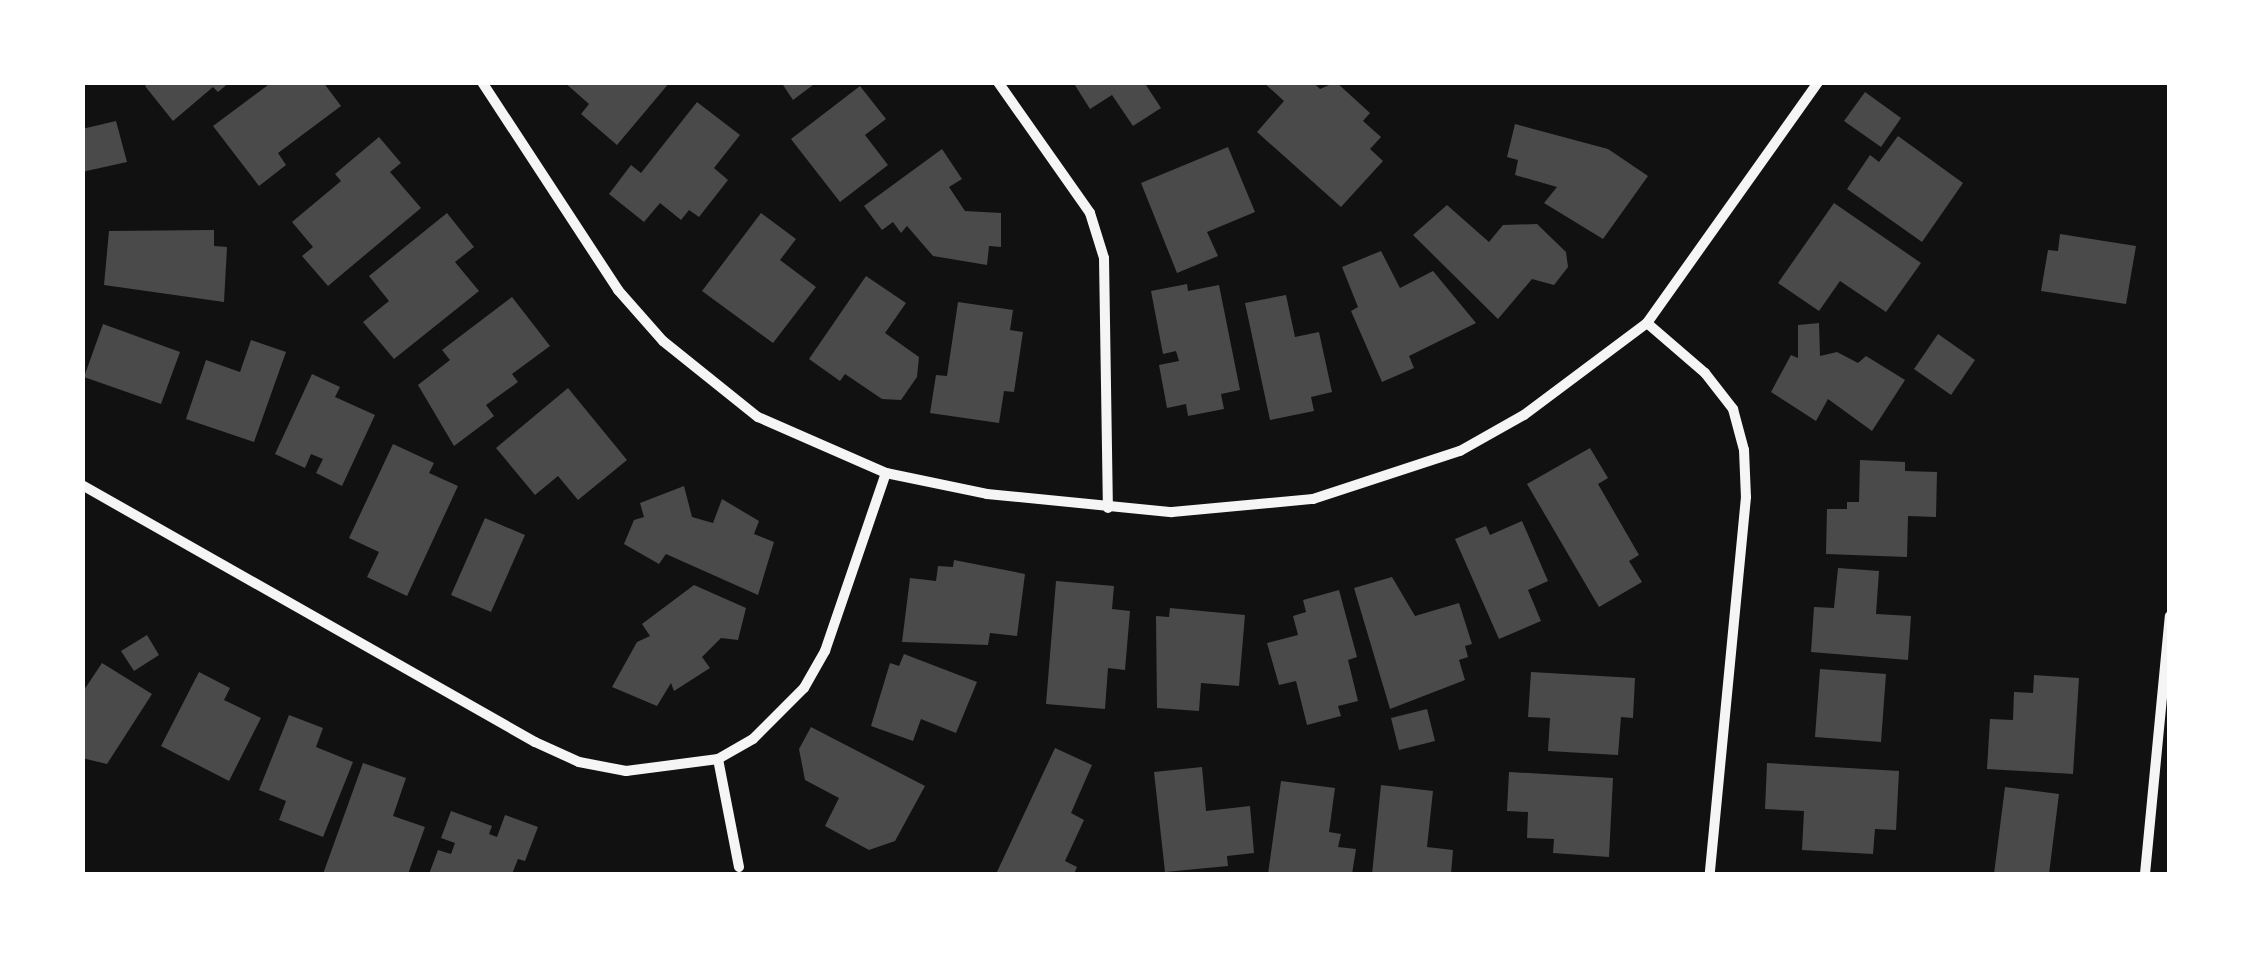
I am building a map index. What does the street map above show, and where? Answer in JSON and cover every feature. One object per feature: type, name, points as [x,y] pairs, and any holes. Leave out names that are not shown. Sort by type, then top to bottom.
[{"type":"street","points":[[482,82],[578,233],[664,341],[758,416],[886,474],[1108,508],[1236,510],[1314,499],[1398,474],[1460,451],[1524,416],[1646,322],[1818,82]]},
{"type":"street","points":[[998,82],[1090,214],[1104,258],[1108,508]]},
{"type":"street","points":[[1646,322],[1705,373],[1733,409],[1744,450],[1746,496],[1710,874]]},
{"type":"street","points":[[82,484],[579,762],[626,770],[718,759],[780,714],[826,651],[886,474]]},
{"type":"street","points":[[2145,874],[2170,616]]},
{"type":"street","points":[[718,759],[739,867]]},
{"type":"building","points":[[149,82],[230,82],[218,92],[213,87],[173,121],[145,86]]},
{"type":"building","points":[[272,82],[323,82],[341,106],[278,153],[286,165],[259,186],[213,126]]},
{"type":"building","points":[[564,82],[670,82],[617,145],[581,114],[589,104]]},
{"type":"building","points":[[781,82],[817,82],[793,100]]},
{"type":"building","points":[[1073,82],[1144,82],[1161,108],[1133,126],[1112,95],[1090,109]]},
{"type":"building","points":[[1263,82],[1313,82],[1320,89],[1336,82],[1370,113],[1363,121],[1381,137],[1370,149],[1383,161],[1341,207],[1257,132],[1284,101]]},
{"type":"building","points":[[860,86],[886,119],[865,135],[888,165],[840,202],[791,139]]},
{"type":"building","points":[[1865,92],[1901,118],[1881,147],[1844,121]]},
{"type":"building","points":[[697,102],[740,135],[714,168],[728,180],[699,217],[689,210],[681,220],[660,203],[644,222],[609,194],[631,165],[641,173]]},
{"type":"building","points":[[116,121],[127,162],[82,172],[82,129]]},
{"type":"building","points":[[1515,124],[1608,149],[1648,176],[1603,239],[1544,203],[1557,187],[1515,175],[1518,160],[1507,157]]},
{"type":"building","points":[[1898,136],[1963,183],[1922,242],[1847,189],[1870,155],[1879,162]]},
{"type":"building","points":[[379,137],[401,163],[390,172],[421,208],[328,286],[302,256],[313,247],[292,222],[341,181],[335,174]]},
{"type":"building","points":[[1228,147],[1255,212],[1207,232],[1218,256],[1177,273],[1141,183]]},
{"type":"building","points":[[942,149],[962,179],[949,187],[965,211],[1001,213],[1001,247],[989,246],[987,265],[933,256],[907,226],[901,233],[893,222],[882,230],[864,206]]},
{"type":"building","points":[[1834,203],[1921,263],[1886,312],[1840,281],[1819,311],[1778,283]]},
{"type":"building","points":[[1447,205],[1489,242],[1503,225],[1537,224],[1566,252],[1568,267],[1554,285],[1532,279],[1498,319],[1413,235]]},
{"type":"building","points":[[447,213],[474,247],[455,262],[479,291],[394,359],[363,322],[389,301],[369,276]]},
{"type":"building","points":[[761,213],[796,239],[780,260],[816,287],[773,343],[702,291]]},
{"type":"building","points":[[214,230],[214,246],[227,247],[224,302],[104,285],[109,231]]},
{"type":"building","points":[[2060,234],[2136,246],[2126,304],[2041,291],[2048,250],[2058,251]]},
{"type":"building","points":[[1381,251],[1400,288],[1433,271],[1476,323],[1409,356],[1414,368],[1382,382],[1351,311],[1358,307],[1342,267]]},
{"type":"building","points":[[866,276],[906,303],[885,333],[919,357],[917,377],[901,400],[882,399],[845,374],[840,381],[809,359]]},
{"type":"building","points":[[1187,284],[1188,291],[1219,285],[1240,390],[1221,394],[1224,409],[1188,416],[1186,404],[1167,408],[1159,365],[1179,361],[1176,351],[1163,354],[1151,291]]},
{"type":"building","points":[[1286,295],[1295,337],[1319,332],[1332,392],[1311,397],[1314,411],[1270,420],[1245,303]]},
{"type":"building","points":[[512,297],[550,346],[512,374],[518,382],[486,405],[494,416],[454,446],[418,385],[450,360],[442,350]]},
{"type":"building","points":[[958,302],[1013,310],[1010,330],[1023,332],[1014,392],[1004,391],[999,423],[930,413],[936,375],[947,376]]},
{"type":"building","points":[[1819,323],[1820,356],[1837,352],[1858,363],[1866,356],[1905,380],[1872,431],[1828,399],[1816,421],[1771,392],[1791,355],[1798,358],[1798,325]]},
{"type":"building","points":[[103,324],[180,352],[161,404],[84,377]]},
{"type":"building","points":[[1938,334],[1975,360],[1951,395],[1914,369]]},
{"type":"building","points":[[251,340],[286,352],[254,442],[186,419],[206,360],[240,372]]},
{"type":"building","points":[[312,374],[340,387],[335,397],[375,415],[342,486],[316,473],[323,459],[311,454],[305,468],[275,454]]},
{"type":"building","points":[[568,388],[627,460],[578,500],[558,476],[535,495],[496,448]]},
{"type":"building","points":[[393,444],[434,463],[429,473],[458,486],[407,596],[367,577],[379,552],[349,538]]},
{"type":"building","points":[[1590,448],[1608,478],[1598,484],[1639,555],[1629,561],[1642,582],[1599,607],[1527,484]]},
{"type":"building","points":[[1860,460],[1905,462],[1905,471],[1937,472],[1936,517],[1908,516],[1907,557],[1826,554],[1827,509],[1847,509],[1847,502],[1859,502]]},
{"type":"building","points":[[684,486],[692,517],[713,523],[722,499],[759,521],[754,534],[774,542],[758,595],[666,554],[659,564],[624,544],[634,520],[644,517],[640,503]]},
{"type":"building","points":[[485,518],[525,535],[491,612],[451,595]]},
{"type":"building","points":[[1522,521],[1548,581],[1528,590],[1541,621],[1499,639],[1455,539],[1486,526],[1490,535]]},
{"type":"building","points":[[954,560],[1025,574],[1017,636],[990,633],[988,645],[902,642],[910,578],[936,581],[938,566],[953,567]]},
{"type":"building","points":[[1838,568],[1879,571],[1876,614],[1911,616],[1908,660],[1811,652],[1814,607],[1834,608]]},
{"type":"building","points":[[1392,577],[1415,616],[1459,603],[1472,644],[1465,646],[1468,657],[1459,660],[1465,680],[1390,709],[1354,588]]},
{"type":"building","points":[[1056,581],[1114,586],[1112,609],[1130,611],[1125,670],[1108,668],[1105,709],[1046,704]]},
{"type":"building","points":[[694,585],[746,608],[738,640],[721,638],[702,657],[710,668],[674,691],[671,683],[657,706],[612,687],[637,642],[650,636],[642,624]]},
{"type":"building","points":[[1339,590],[1357,657],[1348,660],[1358,701],[1338,706],[1341,716],[1307,725],[1296,681],[1279,685],[1267,643],[1298,635],[1293,616],[1306,612],[1303,600]]},
{"type":"building","points":[[1170,608],[1245,615],[1239,686],[1201,683],[1199,711],[1157,708],[1156,616],[1169,617]]},
{"type":"building","points":[[147,635],[159,655],[134,671],[121,651]]},
{"type":"building","points":[[904,654],[977,682],[956,733],[921,719],[913,741],[871,726],[890,663],[899,666]]},
{"type":"building","points":[[102,663],[152,694],[107,764],[82,758],[82,693]]},
{"type":"building","points":[[1820,669],[1886,674],[1881,742],[1815,737]]},
{"type":"building","points":[[199,672],[230,688],[224,700],[261,718],[229,781],[161,746]]},
{"type":"building","points":[[1531,672],[1635,678],[1633,718],[1621,717],[1618,755],[1548,751],[1550,718],[1528,717]]},
{"type":"building","points":[[2034,675],[2079,678],[2073,774],[1987,769],[1990,719],[2013,720],[2014,692],[2033,693]]},
{"type":"building","points":[[1427,709],[1435,741],[1399,750],[1391,718]]},
{"type":"building","points":[[289,715],[323,728],[316,747],[353,762],[323,837],[279,820],[286,801],[259,790]]},
{"type":"building","points":[[811,727],[925,786],[895,841],[869,850],[825,826],[839,798],[805,780],[799,749]]},
{"type":"building","points":[[1055,748],[1092,765],[1071,813],[1084,820],[1065,861],[1077,867],[1074,874],[996,874]]},
{"type":"building","points":[[363,763],[406,778],[393,816],[425,827],[408,874],[323,874]]},
{"type":"building","points":[[1767,763],[1899,771],[1896,830],[1875,829],[1873,854],[1802,850],[1804,811],[1765,809]]},
{"type":"building","points":[[1202,767],[1206,811],[1250,806],[1254,853],[1227,856],[1228,866],[1165,872],[1154,772]]},
{"type":"building","points":[[1509,772],[1613,778],[1609,857],[1553,853],[1554,839],[1527,838],[1528,812],[1507,811]]},
{"type":"building","points":[[1281,781],[1335,788],[1329,832],[1341,834],[1338,847],[1356,849],[1352,874],[1268,874]]},
{"type":"building","points":[[1381,785],[1433,791],[1427,847],[1453,850],[1451,874],[1372,874]]},
{"type":"building","points":[[2005,787],[2059,794],[2049,874],[1994,874]]},
{"type":"building","points":[[451,811],[492,826],[489,834],[497,837],[505,815],[538,827],[525,861],[518,859],[512,874],[429,874],[438,850],[451,854],[455,843],[441,838]]}]
